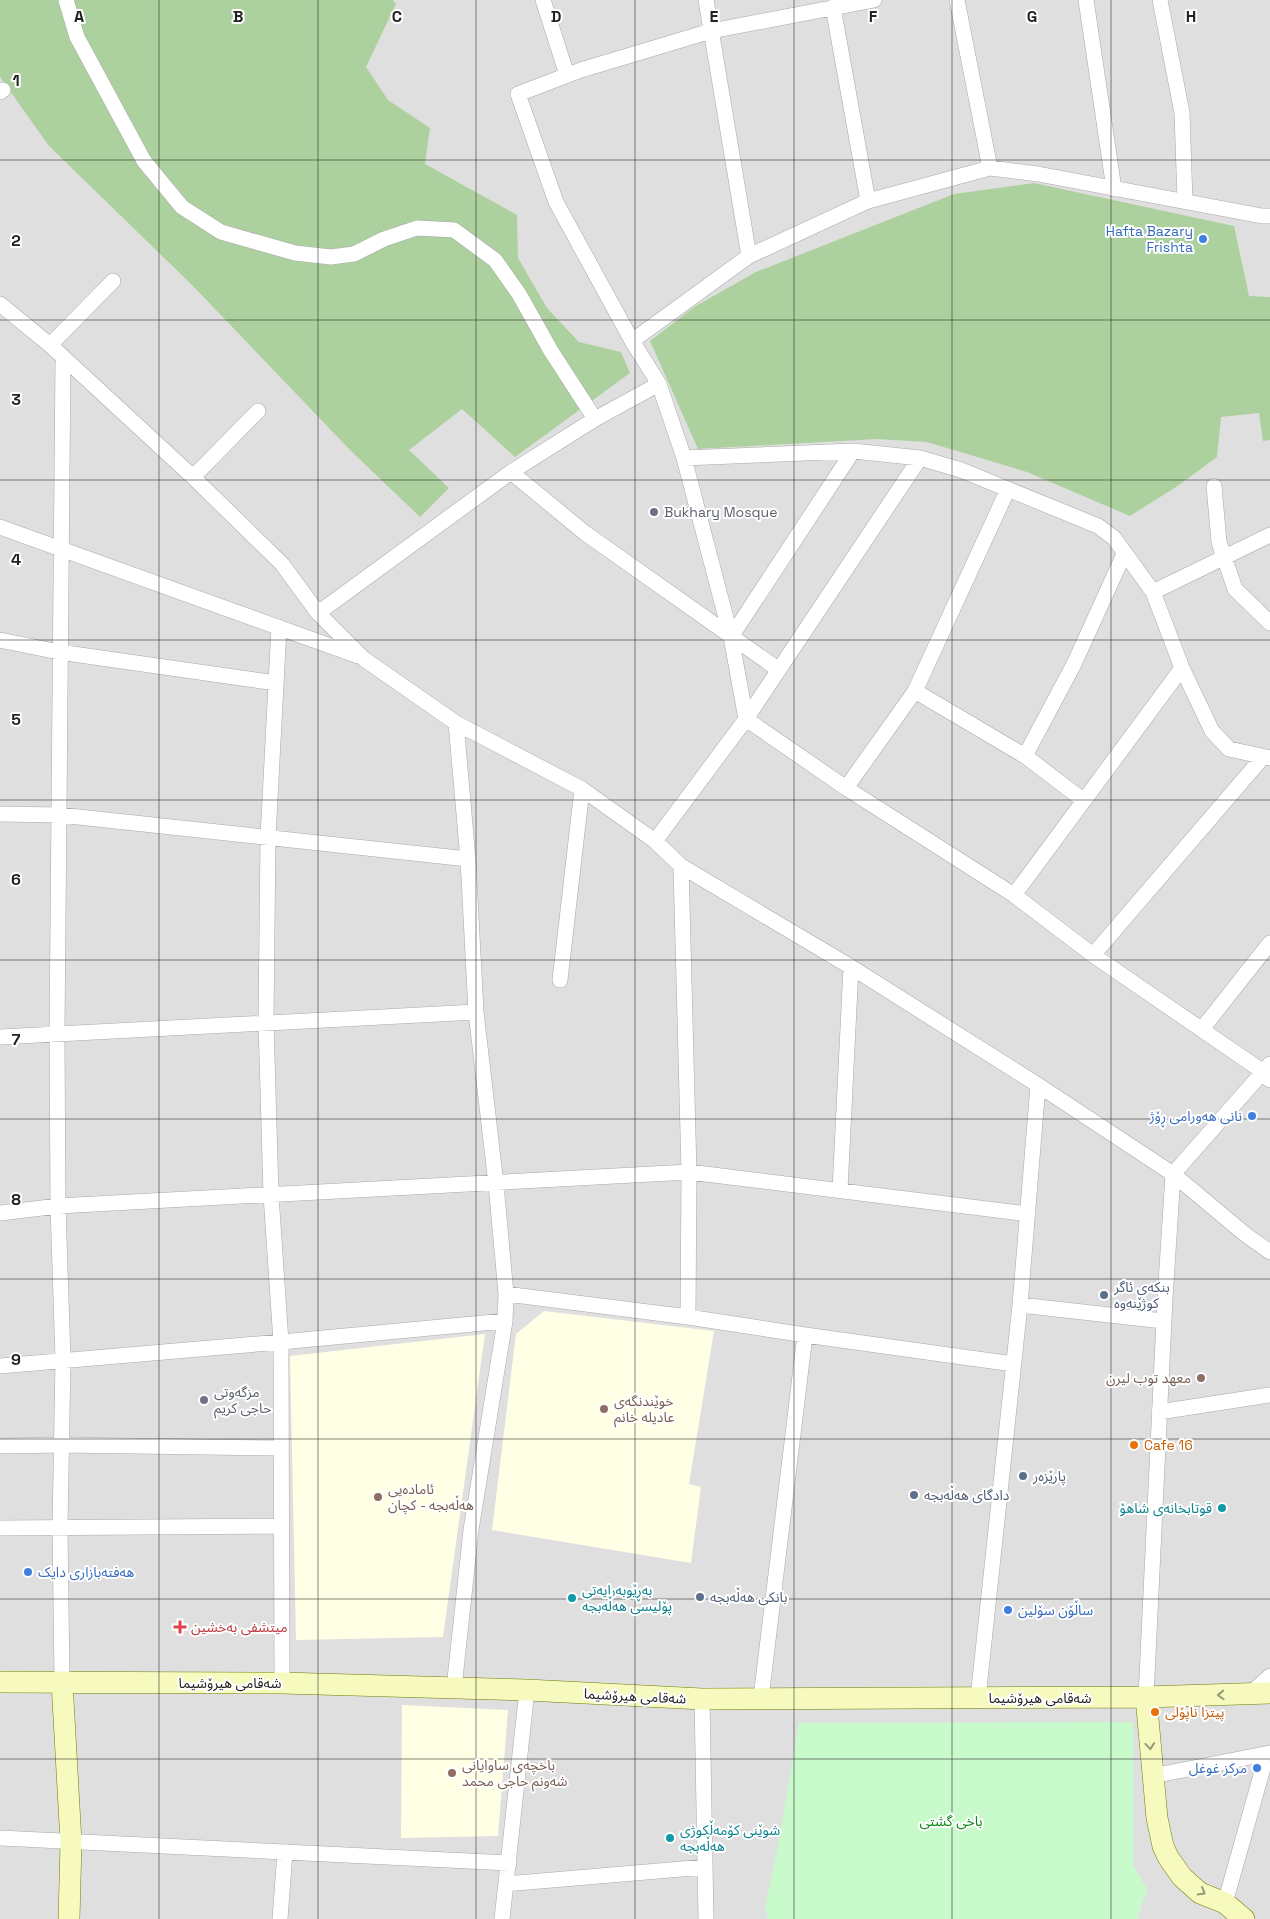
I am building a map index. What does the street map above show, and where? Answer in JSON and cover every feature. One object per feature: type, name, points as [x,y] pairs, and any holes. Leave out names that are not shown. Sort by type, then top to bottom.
[{"type":"main road","name":"شەقامی هیرۆشیما","points":[[0,1682],[282,1683],[527,1690],[702,1699],[1146,1697],[1260,1694]]},
{"type":"main road","points":[[62,1682],[70,1842],[69,1919]]},
{"type":"main road","points":[[1146,1697],[1152,1776],[1157,1818],[1163,1846],[1182,1877],[1200,1893],[1225,1904],[1244,1919]]},
{"type":"street","points":[[66,0],[77,37],[144,161],[182,208],[221,232],[295,253],[332,257],[354,254],[384,239],[417,228],[454,230],[494,260],[519,294],[551,351],[595,419]]},
{"type":"street","points":[[543,0],[566,75]]},
{"type":"street","points":[[706,0],[750,256]]},
{"type":"street","points":[[874,0],[711,31],[566,75],[518,94],[556,202],[632,341],[659,384],[684,458],[731,637],[746,719],[846,788],[1014,895],[1093,955],[1267,1072],[1173,1174],[1163,1321],[1146,1697]]},
{"type":"street","points":[[957,0],[990,168]]},
{"type":"street","points":[[1086,0],[1114,189]]},
{"type":"street","points":[[1160,0],[1182,113],[1185,201]]},
{"type":"street","points":[[833,7],[868,201]]},
{"type":"street","points":[[632,341],[750,256],[868,201],[990,168],[1038,174],[1270,216]]},
{"type":"street","points":[[50,345],[112,281]]},
{"type":"street","points":[[0,304],[50,345],[282,564],[318,613],[364,658],[456,723],[582,789],[655,841],[681,866],[851,967],[1038,1085],[1173,1174],[1246,1235],[1270,1252]]},
{"type":"street","points":[[62,1682],[60,1527],[63,1360],[58,1206],[57,1034],[63,358]]},
{"type":"street","points":[[318,613],[511,472],[595,419],[659,384]]},
{"type":"street","points":[[192,477],[258,411]]},
{"type":"street","points":[[684,458],[854,451],[920,458],[961,470],[1008,488],[1098,526],[1114,538],[1153,592],[1182,668],[1212,731],[1229,749],[1267,757],[1093,955]]},
{"type":"street","points":[[731,637],[854,451]]},
{"type":"street","points":[[655,841],[746,719],[920,458]]},
{"type":"street","points":[[511,472],[585,533],[779,670]]},
{"type":"street","points":[[1214,486],[1219,542],[1235,589],[1270,623]]},
{"type":"street","points":[[846,788],[915,691],[1008,488]]},
{"type":"street","points":[[0,528],[364,658]]},
{"type":"street","points":[[1153,592],[1270,535]]},
{"type":"street","points":[[1025,756],[1074,664],[1124,554]]},
{"type":"street","points":[[279,627],[268,837],[266,1022],[271,1195],[281,1342],[282,1683]]},
{"type":"street","points":[[0,640],[59,652],[276,683]]},
{"type":"street","points":[[1014,895],[1182,668]]},
{"type":"street","points":[[915,691],[1025,756],[1083,800]]},
{"type":"street","points":[[454,1688],[471,1530],[505,1321],[506,1294],[496,1184],[476,1012],[468,859],[456,723]]},
{"type":"street","points":[[560,980],[582,789]]},
{"type":"street","points":[[0,814],[60,815],[468,859]]},
{"type":"street","points":[[681,866],[689,1172],[688,1316]]},
{"type":"street","points":[[1202,1029],[1270,943]]},
{"type":"street","points":[[840,1190],[851,967]]},
{"type":"street","points":[[0,1037],[476,1012]]},
{"type":"street","points":[[978,1698],[1020,1305],[1038,1085]]},
{"type":"street","points":[[0,1213],[58,1206],[496,1184],[689,1172],[1028,1214]]},
{"type":"street","points":[[506,1294],[688,1316],[805,1335],[1013,1364]]},
{"type":"street","points":[[1020,1305],[1163,1321]]},
{"type":"street","points":[[0,1366],[505,1321]]},
{"type":"street","points":[[761,1698],[805,1335]]},
{"type":"street","points":[[1159,1412],[1270,1395]]},
{"type":"street","points":[[0,1446],[281,1448]]},
{"type":"street","points":[[0,1528],[281,1526]]},
{"type":"street","points":[[1260,1694],[1270,1676]]},
{"type":"street","points":[[502,1919],[527,1690]]},
{"type":"street","points":[[702,1699],[705,1867],[708,1918]]},
{"type":"street","points":[[1152,1776],[1269,1753],[1225,1904]]},
{"type":"street","points":[[0,1838],[509,1863]]},
{"type":"street","points":[[280,1919],[285,1852]]},
{"type":"street","points":[[506,1884],[705,1867]]},
{"type":"shaded area","points":[[0,0],[1270,0],[1270,1919],[0,1919]]},
{"type":"shaded area","name":"خوێندنگەی عادیلە خانم","points":[[544,1311],[714,1331],[689,1484],[701,1487],[691,1563],[492,1530],[516,1334]]},
{"type":"shaded area","name":"ئامادەیی هەڵەبجە - کچان","points":[[485,1334],[443,1637],[296,1640],[290,1356]]},
{"type":"shaded area","name":"باخچە‌ی ساوایانی شە‌ونم حاجی محمد","points":[[402,1705],[508,1710],[498,1836],[401,1838]]},
{"type":"green space","points":[[0,0],[393,0],[396,4],[366,67],[388,100],[430,128],[425,164],[517,215],[518,258],[547,308],[579,342],[621,352],[630,373],[515,457],[462,409],[409,450],[449,488],[420,517],[351,451],[192,285],[49,146],[0,77]]},
{"type":"green space","points":[[1034,183],[1234,226],[1249,296],[1270,297],[1270,440],[1263,441],[1259,413],[1221,417],[1217,457],[1176,487],[1130,516],[1027,472],[927,442],[877,439],[698,449],[650,341],[694,307],[756,272],[954,194]]},
{"type":"green space","name":"باخی گشتی","points":[[1133,1722],[1133,1865],[1147,1889],[1137,1919],[768,1919],[765,1907],[778,1846],[799,1723]]},
{"type":"place","name":"Hafta Bazary Frishta","points":[[1203,239]]},
{"type":"place","name":"Bukhary Mosque","points":[[654,512]]},
{"type":"place","name":"نانی هەورامی ڕۆژ","points":[[1252,1116]]},
{"type":"place","name":"بنکەی ئاگر کوژێنەوە","points":[[1104,1295]]},
{"type":"place","name":"معهد توب ليرن","points":[[1201,1378]]},
{"type":"place","name":"مزگە‌وتی حاجی كریم","points":[[204,1400]]},
{"type":"place","name":"خوێندنگەی عادیلە خانم","points":[[604,1409]]},
{"type":"place","name":"Cafe 16","points":[[1134,1445]]},
{"type":"place","name":"پارێزەر","points":[[1023,1476]]},
{"type":"place","name":"دادگای هەڵەبجە","points":[[914,1495]]},
{"type":"place","name":"ئامادەیی هەڵەبجە - کچان","points":[[378,1497]]},
{"type":"place","name":"قوتابخانەی شاهۆ","points":[[1222,1508]]},
{"type":"place","name":"هەفتەبازاری دایک","points":[[28,1572]]},
{"type":"place","name":"بانکی هەڵەبجە","points":[[700,1597]]},
{"type":"place","name":"بەڕێوبەرایەتی پۆلیسی هەڵەبجە","points":[[572,1598]]},
{"type":"place","name":"ساڵۆن سۆلین","points":[[1008,1610]]},
{"type":"place","name":"میتشفی بەخشین","points":[[180,1627]]},
{"type":"place","name":"پیتزا ناپۆلی","points":[[1155,1712]]},
{"type":"place","name":"مركز غوغل","points":[[1257,1768]]},
{"type":"place","name":"باخچە‌ی ساوایانی شە‌ونم حاجی محمد","points":[[452,1773]]},
{"type":"place","name":"شوێنی کۆمەڵکوژی هەڵەبجە","points":[[670,1838]]}]
